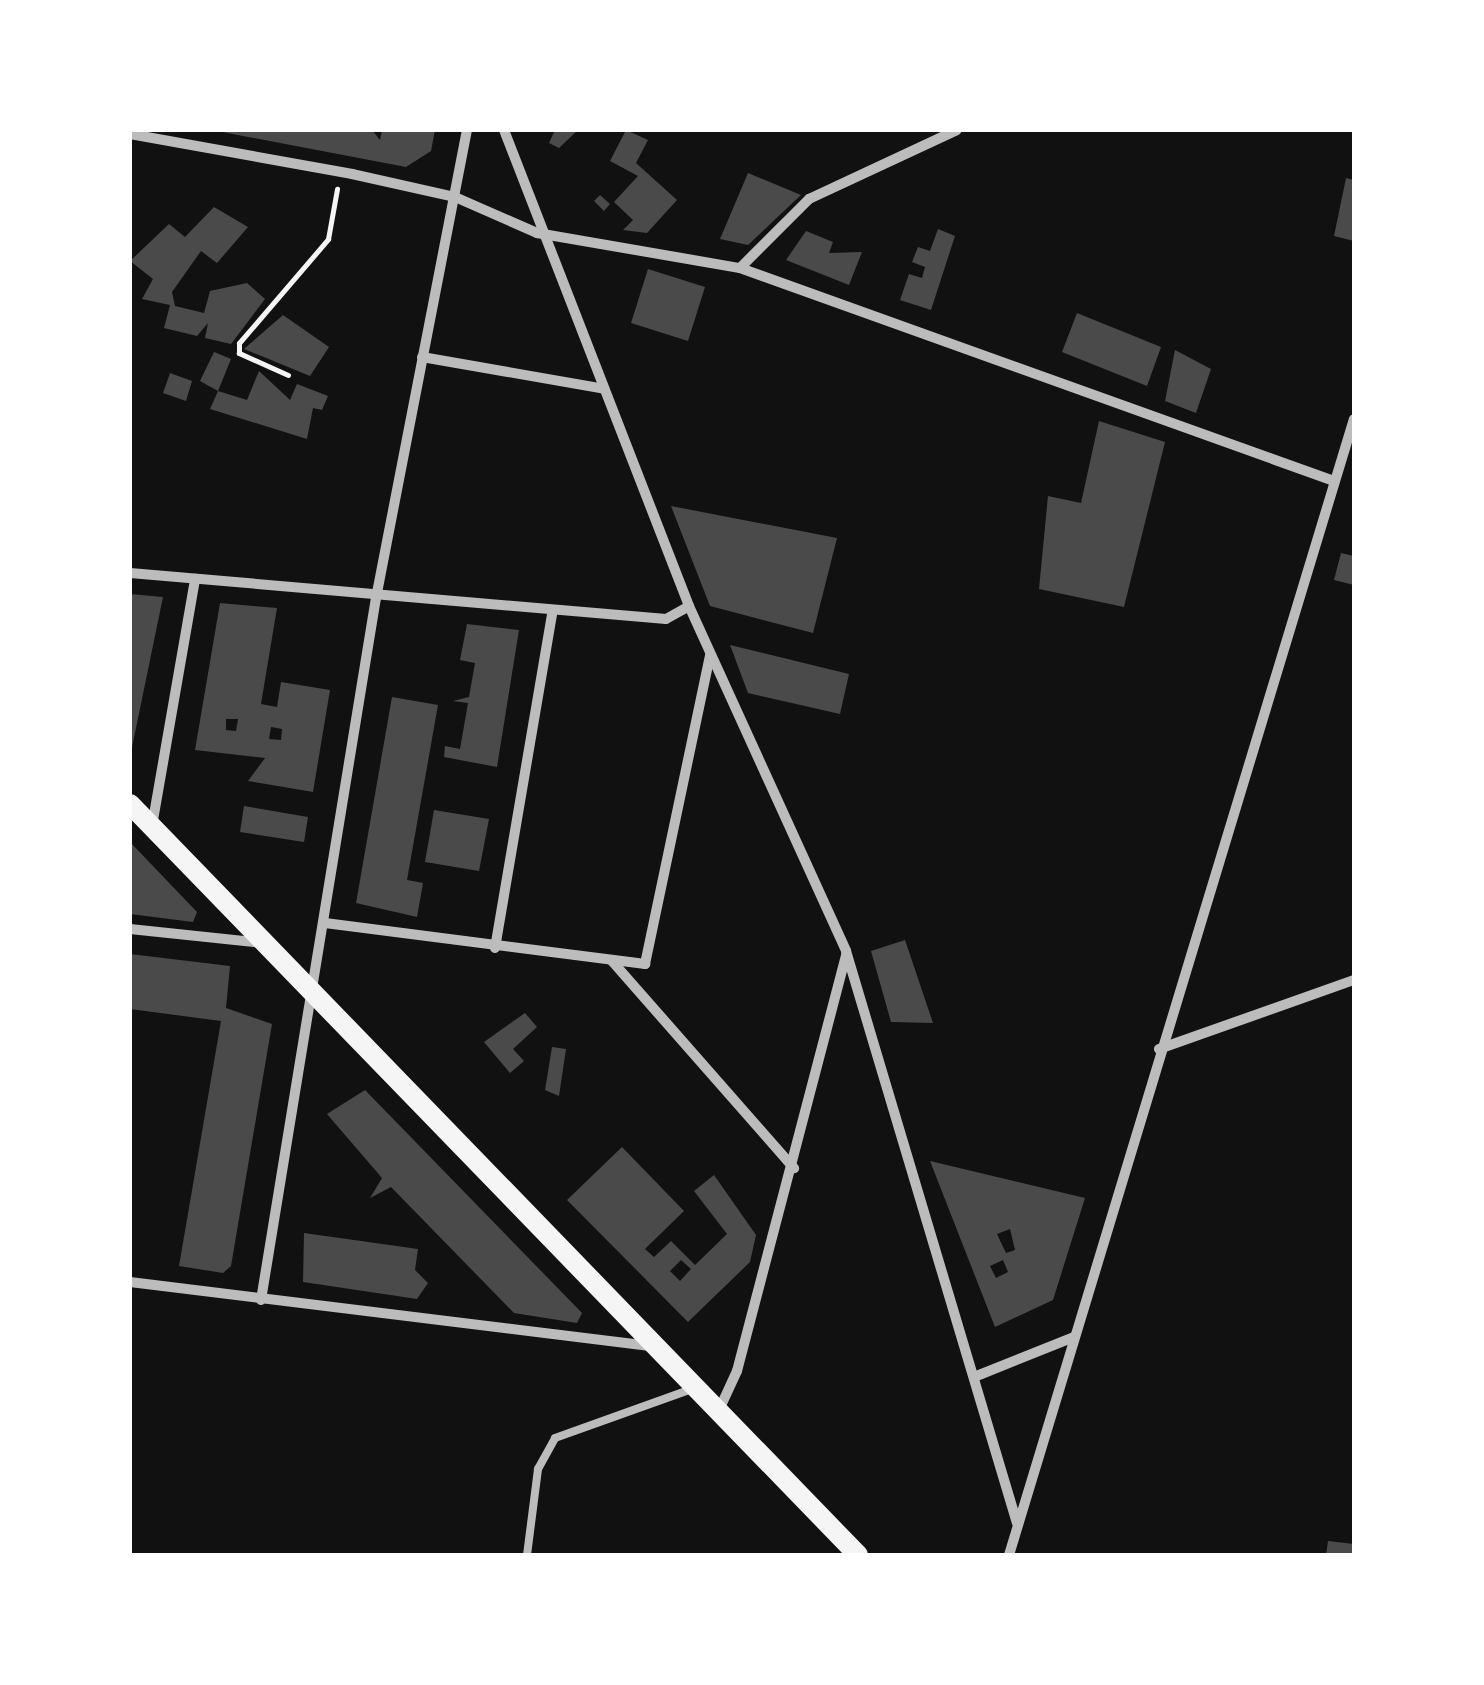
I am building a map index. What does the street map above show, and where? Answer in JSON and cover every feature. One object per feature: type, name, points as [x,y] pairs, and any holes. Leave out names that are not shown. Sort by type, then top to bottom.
[{"type":"main road","points":[[130,804],[313,988],[858,1555]]},
{"type":"street","points":[[262,1300],[376,598],[468,130]]},
{"type":"street","points":[[504,130],[537,232],[689,606],[846,952],[1017,1524]]},
{"type":"street","points":[[740,268],[810,199],[957,130]]},
{"type":"street","points":[[130,134],[455,196],[537,232],[740,268],[1334,481]]},
{"type":"street","points":[[422,357],[600,388]]},
{"type":"street","points":[[1009,1555],[1159,1049],[1354,419]]},
{"type":"street","points":[[130,573],[376,598],[666,619],[689,606]]},
{"type":"street","points":[[152,827],[196,579]]},
{"type":"street","points":[[495,948],[553,610]]},
{"type":"street","points":[[326,922],[495,948],[645,964],[710,654]]},
{"type":"street","points":[[130,929],[268,944]]},
{"type":"street","points":[[718,1410],[794,1168],[846,952]]},
{"type":"street","points":[[612,961],[794,1168]]},
{"type":"street","points":[[1159,1049],[1354,980]]},
{"type":"street","points":[[130,1282],[656,1346]]},
{"type":"street","points":[[974,1377],[1074,1337]]},
{"type":"lane","points":[[527,1555],[538,1468],[555,1438],[696,1388]]},
{"type":"path","points":[[288,375],[239,354],[239,343],[328,239],[340,172]]},
{"type":"building","points":[[212,130],[372,130],[380,140],[382,130],[435,130],[431,151],[406,167]]},
{"type":"building","points":[[555,130],[578,130],[559,148],[549,143]]},
{"type":"building","points":[[626,130],[648,140],[636,163],[677,200],[647,233],[623,230],[633,220],[614,202],[638,176],[610,161]]},
{"type":"building","points":[[748,173],[801,195],[748,245],[720,239]]},
{"type":"building","points":[[1346,178],[1354,180],[1354,241],[1334,236]]},
{"type":"building","points":[[600,195],[610,204],[604,211],[594,201]]},
{"type":"building","points":[[214,207],[248,227],[217,263],[201,251],[172,292],[175,306],[204,313],[210,291],[247,283],[265,299],[231,344],[205,338],[208,323],[197,336],[164,328],[170,305],[142,299],[153,279],[130,261],[169,224],[185,237]]},
{"type":"building","points":[[938,229],[955,236],[931,310],[900,300],[909,274],[922,278],[925,267],[912,262],[918,247],[930,251]]},
{"type":"building","points":[[806,231],[833,242],[829,253],[862,252],[849,285],[786,260]]},
{"type":"building","points":[[648,269],[705,287],[688,341],[631,323]]},
{"type":"building","points":[[1077,313],[1161,347],[1147,386],[1062,352]]},
{"type":"building","points":[[283,315],[329,347],[310,376],[244,349]]},
{"type":"building","points":[[1175,350],[1211,369],[1196,413],[1165,401]]},
{"type":"building","points":[[214,352],[231,359],[218,391],[200,381]]},
{"type":"building","points":[[259,371],[290,400],[297,384],[328,396],[322,410],[313,408],[307,439],[210,409],[218,391],[247,400]]},
{"type":"building","points":[[170,373],[192,381],[186,401],[163,393]]},
{"type":"building","points":[[1099,421],[1165,442],[1124,607],[1039,589],[1048,496],[1081,503]]},
{"type":"building","points":[[671,506],[837,538],[813,633],[710,606]]},
{"type":"building","points":[[1341,553],[1354,556],[1354,585],[1334,580]]},
{"type":"building","points":[[130,594],[163,597],[130,757]]},
{"type":"building","points":[[220,603],[277,608],[261,704],[277,707],[281,682],[330,690],[313,792],[248,781],[265,758],[195,750]],"holes":[[[226,719],[238,719],[236,731],[226,730]],[[271,727],[282,729],[281,740],[269,739]]]},
{"type":"building","points":[[467,624],[519,630],[497,767],[444,757],[445,746],[460,749],[468,703],[453,701],[469,697],[475,663],[460,660]]},
{"type":"building","points":[[730,645],[849,674],[840,714],[748,693]]},
{"type":"building","points":[[392,697],[438,705],[407,880],[423,883],[417,917],[356,903]]},
{"type":"building","points":[[244,806],[308,817],[304,842],[240,832]]},
{"type":"building","points":[[434,810],[489,819],[479,871],[425,862]]},
{"type":"building","points":[[130,842],[197,912],[193,922],[130,914]]},
{"type":"building","points":[[905,940],[933,1023],[891,1022],[871,951]]},
{"type":"building","points":[[130,954],[230,966],[226,1008],[272,1024],[231,1266],[223,1273],[179,1266],[221,1021],[130,1009]]},
{"type":"building","points":[[525,1013],[537,1027],[513,1049],[524,1061],[510,1073],[484,1042]]},
{"type":"building","points":[[552,1047],[566,1049],[559,1096],[545,1090]]},
{"type":"building","points":[[365,1090],[582,1313],[577,1323],[514,1313],[391,1187],[370,1198],[382,1178],[327,1114]]},
{"type":"building","points":[[622,1147],[684,1211],[645,1249],[654,1257],[671,1241],[695,1265],[727,1234],[694,1191],[714,1175],[756,1235],[750,1262],[688,1322],[567,1200]],"holes":[[[681,1260],[691,1269],[680,1281],[670,1271]]]},
{"type":"building","points":[[930,1161],[1085,1198],[1053,1300],[995,1327]],"holes":[[[1010,1229],[1015,1250],[1006,1253],[997,1234]],[[1003,1260],[1008,1272],[996,1278],[990,1266]]]},
{"type":"building","points":[[304,1233],[418,1249],[415,1270],[428,1283],[417,1299],[303,1282]]},
{"type":"building","points":[[1328,1541],[1354,1544],[1354,1555],[1326,1555]]}]
